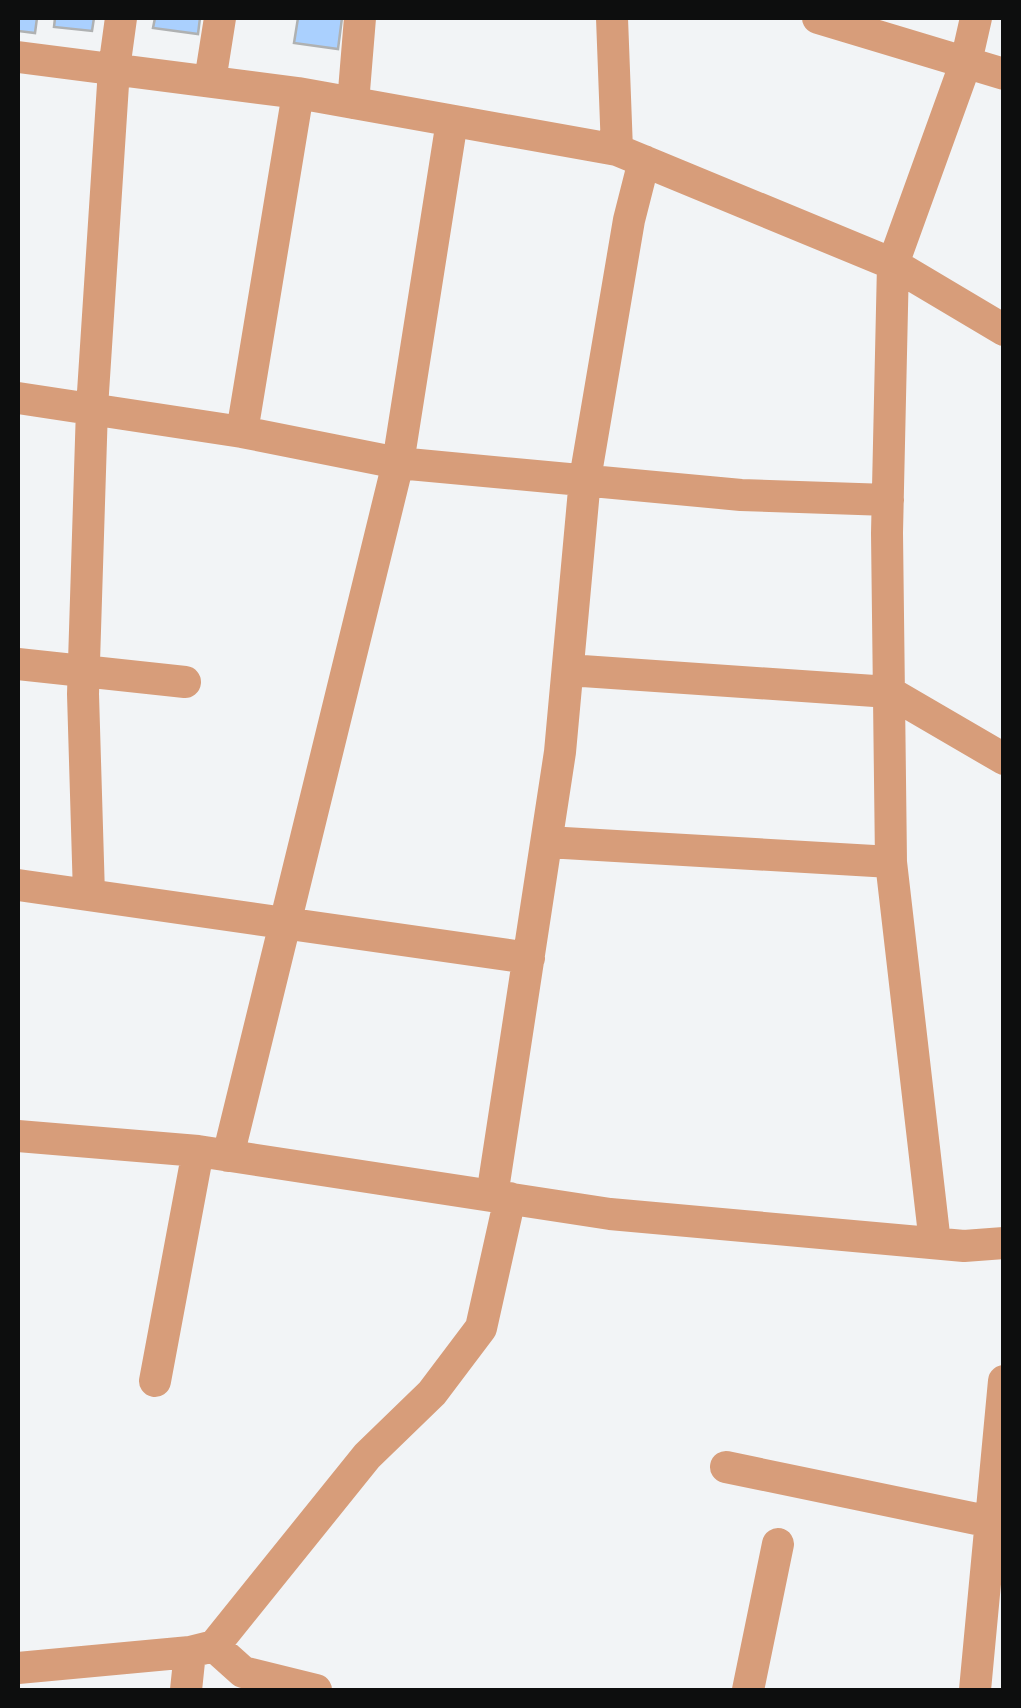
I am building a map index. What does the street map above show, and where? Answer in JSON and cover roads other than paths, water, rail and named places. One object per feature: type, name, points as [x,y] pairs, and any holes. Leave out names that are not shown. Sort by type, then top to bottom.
[{"type":"street","points":[[89,895],[84,672],[92,408],[114,69],[121,18]]},
{"type":"street","points":[[210,82],[220,18]]},
{"type":"street","points":[[353,103],[360,18]]},
{"type":"street","points":[[186,1690],[202,1649],[366,1456],[432,1393],[481,1328],[501,1197],[528,958],[560,752],[586,479],[629,220],[631,155],[612,18]]},
{"type":"street","points":[[818,18],[1004,74]]},
{"type":"street","points":[[934,1243],[891,862],[888,500],[894,264],[966,62],[976,18]]},
{"type":"street","points":[[18,57],[298,92],[631,155],[894,264],[1004,330]]},
{"type":"street","points":[[242,432],[298,92]]},
{"type":"street","points":[[155,1381],[213,1153],[285,922],[398,463],[452,120]]},
{"type":"street","points":[[18,398],[242,432],[398,463],[741,495],[888,500]]},
{"type":"street","points":[[18,664],[185,682]]},
{"type":"street","points":[[568,670],[889,692],[1004,759]]},
{"type":"street","points":[[547,842],[891,862]]},
{"type":"street","points":[[18,885],[528,958]]},
{"type":"street","points":[[18,1136],[213,1153],[610,1214],[964,1246],[1004,1244]]},
{"type":"street","points":[[976,1690],[1004,1381]]},
{"type":"street","points":[[726,1467],[991,1522]]},
{"type":"street","points":[[748,1690],[778,1544]]},
{"type":"street","points":[[18,1668],[202,1649],[244,1672],[316,1690]]}]
